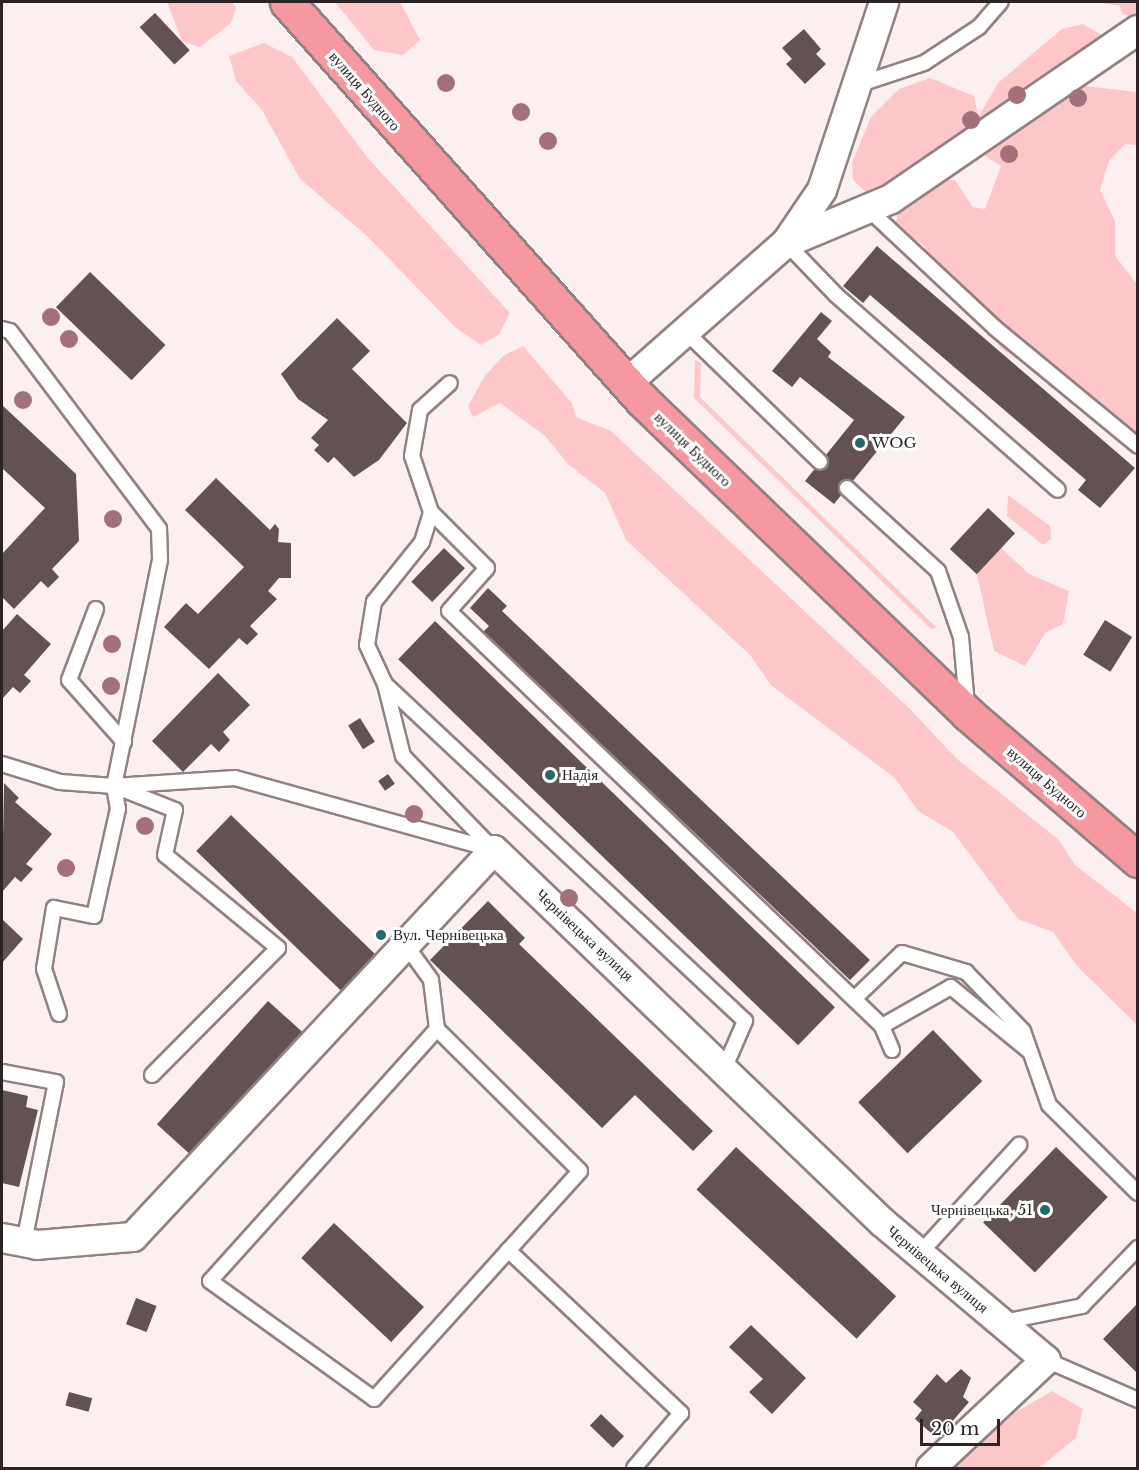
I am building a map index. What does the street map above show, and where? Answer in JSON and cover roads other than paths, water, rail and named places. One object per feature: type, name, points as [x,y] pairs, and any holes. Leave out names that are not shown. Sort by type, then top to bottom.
[{"type":"highway","name":"вулиця Будного","points":[[287,2],[627,383],[968,714],[1137,860]]},
{"type":"street","points":[[627,383],[687,333],[786,243],[822,190],[884,2]]},
{"type":"street","points":[[786,243],[891,200],[1137,30]]},
{"type":"street","points":[[13,1240],[132,1237],[408,948],[494,850]]},
{"type":"street","name":"Чернівецька вулиця","points":[[494,850],[920,1253],[1046,1360]]},
{"type":"street","points":[[931,1468],[1046,1360]]},
{"type":"lane","points":[[856,85],[924,63],[979,27],[1000,2]]},
{"type":"lane","points":[[868,209],[994,328],[1137,446]]},
{"type":"lane","points":[[786,243],[836,295],[1058,490]]},
{"type":"lane","points":[[2,329],[10,330],[159,529],[157,591],[114,786],[118,809],[94,916],[54,908],[44,969],[59,1014]]},
{"type":"lane","points":[[687,333],[820,462]]},
{"type":"lane","points":[[450,383],[420,410],[412,456],[430,512],[487,568],[448,611],[882,1026],[892,1050]]},
{"type":"lane","points":[[847,488],[938,571],[961,637],[968,714]]},
{"type":"lane","points":[[430,512],[422,542],[374,602],[367,645],[385,684],[403,756],[494,850]]},
{"type":"lane","points":[[96,609],[69,680],[124,742]]},
{"type":"lane","points":[[385,684],[745,1021],[725,1067]]},
{"type":"lane","points":[[2,764],[60,782],[114,786],[235,778],[494,850]]},
{"type":"lane","points":[[114,786],[175,810],[165,855],[278,948],[152,1075]]},
{"type":"lane","points":[[408,948],[431,980],[437,1029],[580,1171],[374,1399],[210,1281],[437,1029]]},
{"type":"lane","points":[[854,999],[902,953],[966,972],[1023,1031],[1049,1105],[1137,1193]]},
{"type":"lane","points":[[882,1026],[951,987],[1030,1052]]},
{"type":"lane","points":[[2,1072],[56,1082],[13,1240]]},
{"type":"lane","points":[[920,1253],[1019,1145]]},
{"type":"lane","points":[[1001,1322],[1082,1306],[1137,1248]]},
{"type":"lane","points":[[508,1250],[681,1413],[634,1468]]},
{"type":"lane","points":[[1046,1360],[1137,1400]]},
{"type":"place","name":"WOG","points":[[860,443]]},
{"type":"place","name":"Надія","points":[[550,775]]},
{"type":"place","name":"Вул. Чернівецька","points":[[381,935]]},
{"type":"place","name":"Чернівецька, 51","points":[[1045,1210]]}]
